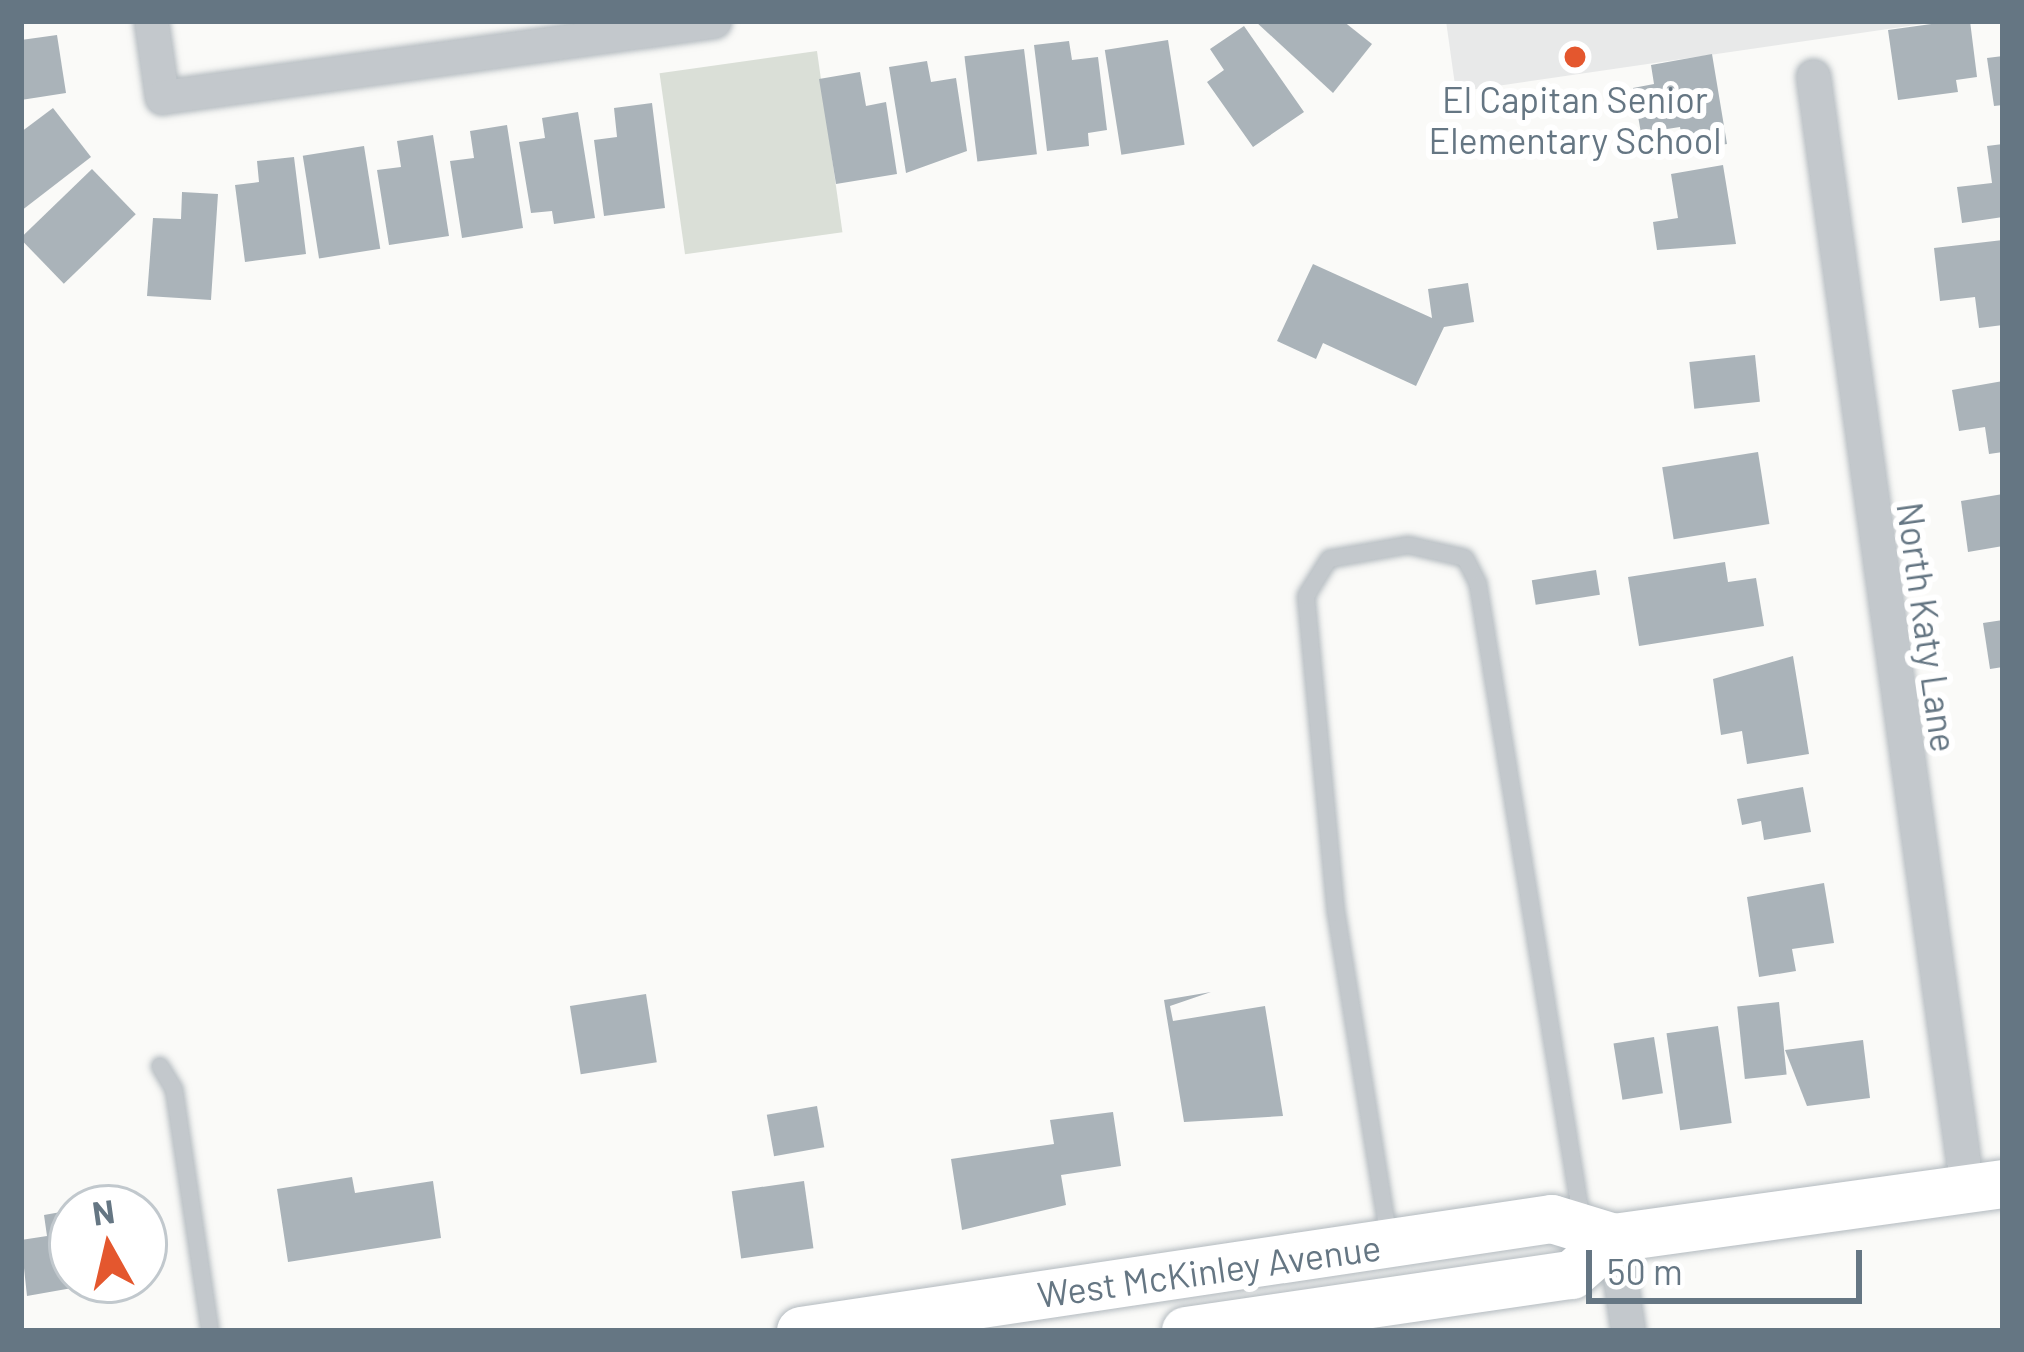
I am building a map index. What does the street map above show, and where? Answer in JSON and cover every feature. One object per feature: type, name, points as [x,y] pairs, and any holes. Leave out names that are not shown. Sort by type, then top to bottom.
[{"type":"main road","name":"West McKinley Avenue","points":[[801,1331],[1552,1219],[1599,1234],[1985,1187]]},
{"type":"main road","name":"West McKinley Avenue","points":[[1186,1331],[1572,1275],[1599,1234]]},
{"type":"street","points":[[151,21],[162,97],[714,21]]},
{"type":"street","name":"North Katy Lane","points":[[1813,76],[1985,1187]]},
{"type":"street","points":[[1599,1234],[1628,1331]]},
{"type":"lane","points":[[1390,1243],[1336,914],[1306,596],[1329,559],[1408,545],[1465,558],[1478,584],[1599,1234]]},
{"type":"lane","points":[[160,1066],[174,1089],[210,1331]]},
{"type":"shaded area","name":"El Capitan Senior Elementary School","points":[[1446,21],[1943,21],[1456,92]]},
{"type":"shaded area","points":[[817,51],[842,232],[685,254],[660,73]]},
{"type":"building","points":[[1255,21],[1343,21],[1372,44],[1333,93]]},
{"type":"building","points":[[1970,21],[1977,77],[1956,80],[1958,92],[1898,100],[1888,30]]},
{"type":"building","points":[[1244,26],[1304,112],[1253,147],[1207,82],[1224,70],[1210,49]]},
{"type":"building","points":[[57,35],[66,93],[21,100],[21,40]]},
{"type":"building","points":[[1168,40],[1185,145],[1121,155],[1105,50]]},
{"type":"building","points":[[1069,41],[1072,60],[1098,57],[1107,130],[1088,133],[1089,146],[1047,151],[1034,45]]},
{"type":"building","points":[[1024,49],[1037,154],[977,162],[964,56]]},
{"type":"building","points":[[1712,54],[1727,144],[1684,151],[1680,127],[1641,133],[1633,88],[1654,84],[1651,65]]},
{"type":"building","points":[[2003,56],[2003,105],[1994,106],[1987,58]]},
{"type":"building","points":[[927,61],[931,82],[956,78],[967,151],[906,173],[889,67]]},
{"type":"building","points":[[860,72],[866,106],[886,102],[897,174],[836,184],[819,79]]},
{"type":"building","points":[[652,103],[665,208],[604,216],[594,140],[617,137],[614,108]]},
{"type":"building","points":[[53,108],[91,157],[21,211],[21,132]]},
{"type":"building","points":[[578,112],[595,218],[554,224],[552,211],[531,213],[519,142],[545,138],[542,118]]},
{"type":"building","points":[[507,125],[523,228],[462,238],[450,161],[474,158],[470,131]]},
{"type":"building","points":[[433,135],[449,236],[389,245],[377,170],[401,167],[397,141]]},
{"type":"building","points":[[2003,144],[2003,217],[1962,223],[1957,187],[1992,183],[1987,146]]},
{"type":"building","points":[[364,146],[380,249],[319,258],[303,156]]},
{"type":"building","points":[[294,157],[306,254],[245,262],[235,185],[259,182],[257,161]]},
{"type":"building","points":[[1723,165],[1736,244],[1657,250],[1653,222],[1678,218],[1671,174]]},
{"type":"building","points":[[92,169],[136,214],[64,284],[21,238]]},
{"type":"building","points":[[182,192],[218,194],[211,300],[147,296],[153,218],[181,219]]},
{"type":"building","points":[[2003,240],[2003,325],[1979,328],[1975,297],[1940,301],[1934,248]]},
{"type":"building","points":[[1313,264],[1432,318],[1428,289],[1468,283],[1474,322],[1444,327],[1416,386],[1323,343],[1316,359],[1277,341]]},
{"type":"building","points":[[1755,355],[1760,402],[1694,409],[1689,362]]},
{"type":"building","points":[[2003,381],[2003,452],[1989,454],[1985,427],[1959,431],[1952,390]]},
{"type":"building","points":[[1758,452],[1769,524],[1674,539],[1662,467]]},
{"type":"building","points":[[2003,494],[2003,546],[1968,552],[1961,501]]},
{"type":"building","points":[[1725,562],[1728,582],[1756,578],[1764,626],[1639,646],[1628,577]]},
{"type":"building","points":[[1596,570],[1600,595],[1536,605],[1532,580]]},
{"type":"building","points":[[2003,620],[2003,667],[1990,669],[1983,623]]},
{"type":"building","points":[[1793,656],[1809,754],[1747,764],[1742,731],[1721,735],[1713,679]]},
{"type":"building","points":[[1803,787],[1811,832],[1764,840],[1761,821],[1742,825],[1737,799]]},
{"type":"building","points":[[1824,883],[1834,943],[1792,949],[1796,971],[1759,977],[1747,897]]},
{"type":"building","points":[[1211,992],[1170,1006],[1173,1021],[1265,1006],[1283,1116],[1184,1122],[1164,1000]]},
{"type":"building","points":[[646,994],[657,1062],[581,1074],[570,1006]]},
{"type":"building","points":[[1779,1002],[1787,1075],[1745,1079],[1737,1006]]},
{"type":"building","points":[[1718,1026],[1732,1123],[1680,1130],[1667,1033]]},
{"type":"building","points":[[1654,1037],[1663,1093],[1622,1100],[1614,1043]]},
{"type":"building","points":[[1863,1040],[1870,1098],[1807,1106],[1785,1050]]},
{"type":"building","points":[[817,1106],[824,1147],[774,1156],[767,1115]]},
{"type":"building","points":[[1113,1112],[1121,1166],[1061,1175],[1066,1205],[962,1230],[951,1159],[1054,1144],[1050,1120]]},
{"type":"building","points":[[352,1177],[355,1193],[433,1181],[441,1238],[288,1262],[277,1189]]},
{"type":"building","points":[[804,1181],[813,1248],[741,1258],[732,1191]]},
{"type":"building","points":[[48,1214],[48,1292],[27,1296],[21,1240],[47,1236],[44,1215]]},
{"type":"place","name":"El Capitan Senior Elementary School","points":[[1575,57]]}]
